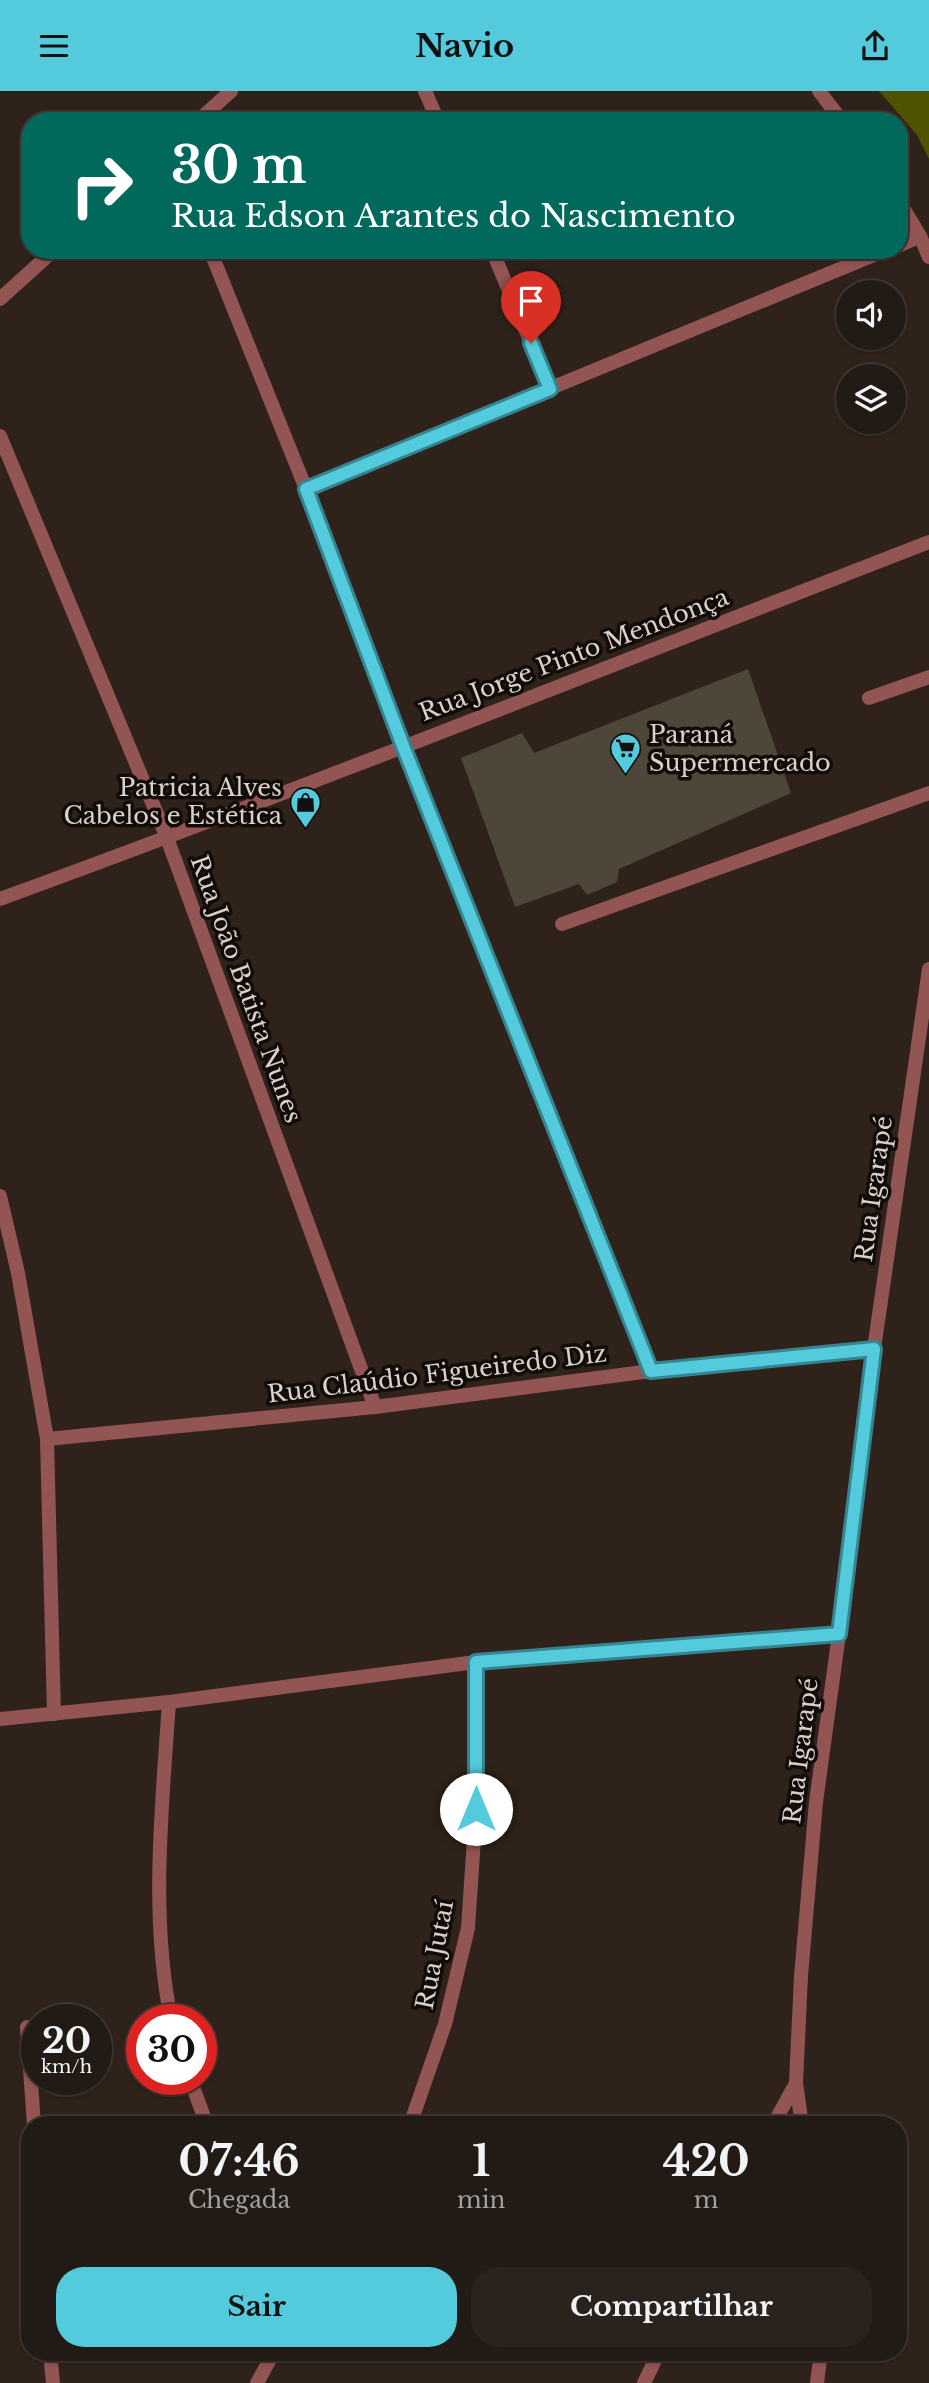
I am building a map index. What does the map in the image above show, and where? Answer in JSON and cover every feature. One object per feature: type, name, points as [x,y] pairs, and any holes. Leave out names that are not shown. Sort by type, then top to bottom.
[{"type":"street","points":[[208,112],[231,91]]},
{"type":"street","points":[[425,91],[434,112]]},
{"type":"street","points":[[819,91],[835,112]]},
{"type":"street","points":[[908,216],[929,257]]},
{"type":"street","points":[[908,241],[920,236]]},
{"type":"street","points":[[0,299],[44,259]]},
{"type":"street","points":[[214,259],[651,1371]]},
{"type":"street","points":[[496,259],[550,389]]},
{"type":"street","points":[[306,489],[864,259]]},
{"type":"street","name":"Rua João Batista Nunes","points":[[0,436],[167,838],[375,1406]]},
{"type":"street","name":"Rua Jorge Pinto Mendonça","points":[[0,899],[268,801],[403,746],[929,543]]},
{"type":"street","points":[[869,698],[929,677]]},
{"type":"street","points":[[562,924],[929,793]]},
{"type":"street","name":"Rua Igarapé","points":[[801,2116],[796,2083],[801,1976],[816,1802],[874,1349],[929,969]]},
{"type":"street","points":[[0,1196],[18,1273],[47,1439],[54,1714]]},
{"type":"street","name":"Rua Claúdio Figueiredo Diz","points":[[47,1439],[375,1406],[651,1371],[874,1349]]},
{"type":"street","points":[[0,1719],[169,1702],[476,1662],[839,1634]]},
{"type":"street","name":"Rua Jutaí","points":[[413,2116],[445,2024],[468,1928],[476,1809],[476,1662]]},
{"type":"street","points":[[168,2004],[162,1978],[158,1865],[169,1702]]},
{"type":"street","name":"Rua Igarapé","points":[[778,2116],[796,2083]]},
{"type":"street","points":[[32,2095],[33,2116]]},
{"type":"street","points":[[196,2095],[204,2116]]},
{"type":"street","points":[[51,2361],[53,2383]]},
{"type":"street","points":[[257,2383],[269,2361]]},
{"type":"street","points":[[644,2383],[655,2361]]},
{"type":"street","points":[[817,2383],[820,2361]]},
{"type":"shaded area","points":[[879,91],[929,91],[929,159],[917,135],[908,125],[908,112],[897,112]]},
{"type":"building","name":"Paraná Supermercado","points":[[748,669],[791,793],[619,869],[617,882],[587,895],[579,884],[515,907],[461,758],[522,733],[534,753]]},
{"type":"place","name":"Paraná Supermercado","points":[[626,776]]},
{"type":"place","name":"Patricia Alves Cabelos e Estética","points":[[305,829]]},
{"type":"route","points":[[476,1809],[476,1662],[839,1634],[874,1349],[651,1371],[403,746],[306,489],[550,389],[531,343]]}]
